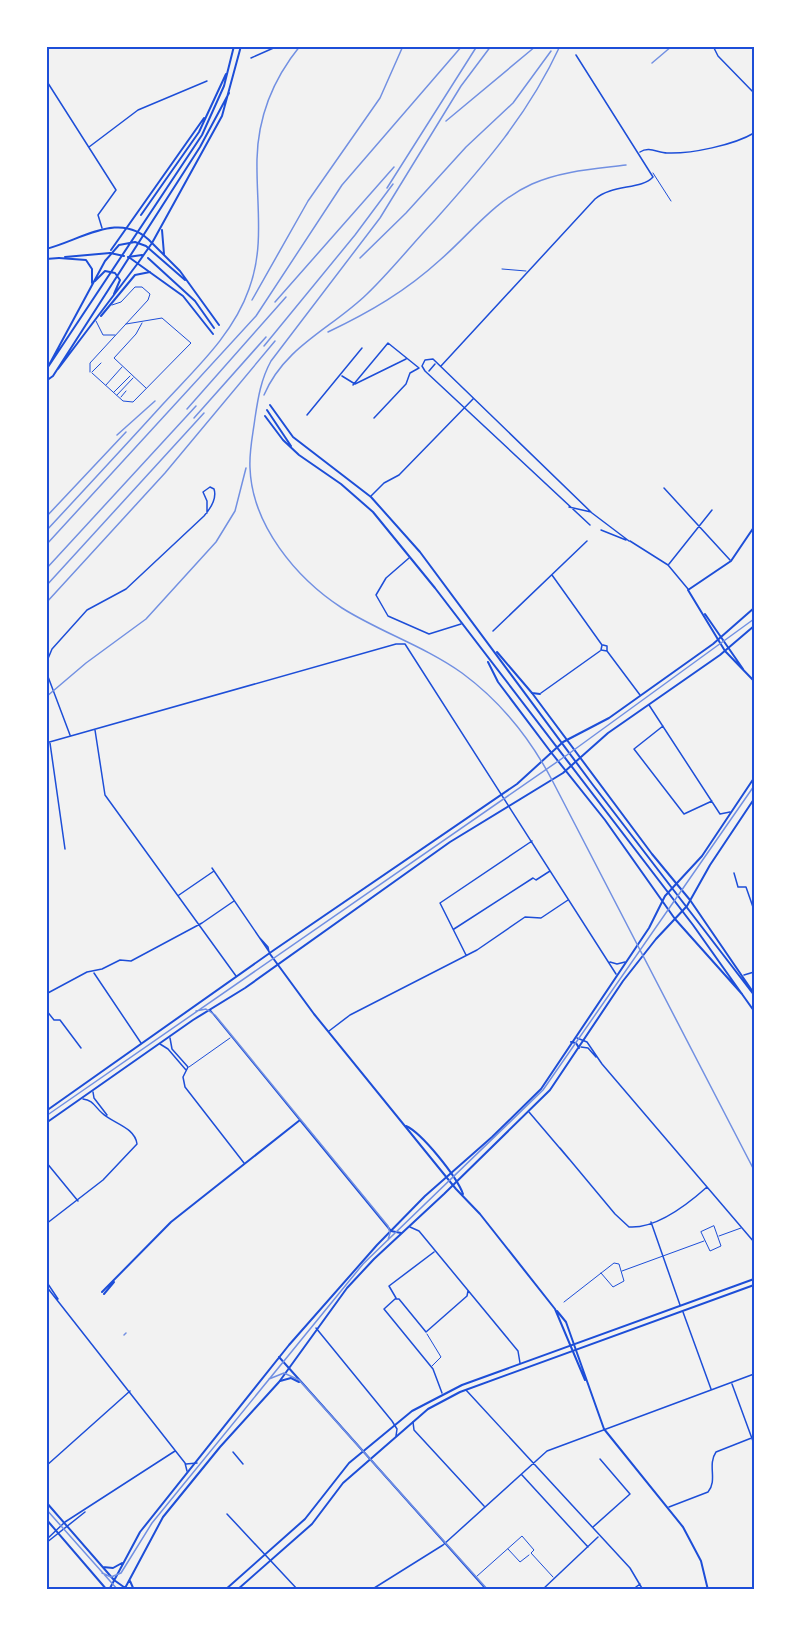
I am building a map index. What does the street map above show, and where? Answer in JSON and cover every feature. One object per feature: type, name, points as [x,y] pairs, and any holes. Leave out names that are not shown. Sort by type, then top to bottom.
[{"type":"main road","points":[[46,369],[96,298],[209,122],[224,86],[234,46]]},
{"type":"main road","points":[[46,381],[53,376],[96,320],[163,226],[211,140],[229,93],[242,46]]},
{"type":"main road","points":[[141,215],[199,132],[227,71]]},
{"type":"main road","points":[[53,376],[204,140],[229,93]]},
{"type":"main road","points":[[46,369],[110,253],[206,115]]},
{"type":"main road","points":[[46,249],[113,226],[142,234],[166,256],[219,325]]},
{"type":"main road","points":[[163,226],[161,241],[166,256]]},
{"type":"main road","points":[[110,253],[129,242],[139,242],[187,281]]},
{"type":"main road","points":[[46,259],[110,253],[128,256],[145,254]]},
{"type":"main road","points":[[128,256],[188,301],[213,334]]},
{"type":"main road","points":[[59,258],[80,258],[88,262],[92,269],[92,285]]},
{"type":"main road","points":[[148,258],[195,301],[214,328]]},
{"type":"main road","points":[[92,285],[105,271],[115,273],[120,280],[111,299]]},
{"type":"main road","points":[[96,320],[135,275],[150,272]]},
{"type":"main road","points":[[270,405],[285,428],[303,446],[371,496],[420,552],[697,922],[754,994]]},
{"type":"main road","points":[[267,410],[294,451]]},
{"type":"main road","points":[[265,416],[294,451],[358,497],[410,557],[693,925],[754,1011]]},
{"type":"main road","points":[[744,671],[723,637],[688,590],[731,561],[754,527]]},
{"type":"main road","points":[[46,1111],[526,777],[550,751],[600,724],[718,641],[754,608]]},
{"type":"main road","points":[[701,609],[725,651],[754,681]]},
{"type":"main road","points":[[46,1123],[278,964],[450,842],[567,771],[602,738],[730,648],[754,626]]},
{"type":"main road","points":[[493,648],[532,693],[651,854],[690,900],[744,975],[754,994]]},
{"type":"main road","points":[[485,656],[498,682],[606,820],[675,919],[744,996]]},
{"type":"main road","points":[[532,693],[540,694],[539,702]]},
{"type":"main road","points":[[46,1519],[59,1531],[108,1590],[140,1532],[279,1357],[391,1231],[447,1176],[533,1098],[649,928],[662,901],[676,882],[702,856],[754,778]]},
{"type":"main road","points":[[46,1502],[114,1580],[126,1589],[163,1517],[220,1447],[279,1381],[315,1328],[374,1259],[550,1090],[638,961],[690,900],[754,799]]},
{"type":"main road","points":[[270,953],[328,1031],[565,1319],[574,1351],[604,1430],[615,1446],[669,1507],[693,1544],[708,1590]]},
{"type":"main road","points":[[571,1042],[576,1043],[579,1048]]},
{"type":"main road","points":[[103,1293],[171,1222],[300,1120],[391,1231],[398,1234],[403,1232]]},
{"type":"main road","points":[[406,1126],[422,1139],[451,1173],[463,1194]]},
{"type":"main road","points":[[225,1590],[305,1519],[336,1477],[362,1451],[394,1424],[443,1394],[754,1279]]},
{"type":"main road","points":[[237,1590],[312,1524],[341,1485],[436,1404],[465,1390],[754,1285]]},
{"type":"main road","points":[[279,1357],[487,1590]]},
{"type":"main road","points":[[279,1381],[291,1378],[302,1384]]},
{"type":"main road","points":[[103,1567],[113,1568],[123,1562]]},
{"type":"main road","points":[[130,1578],[134,1590]]},
{"type":"street","points":[[251,58],[278,46]]},
{"type":"street","points":[[713,46],[718,56],[754,93]]},
{"type":"street","points":[[440,367],[600,195],[617,187],[648,181],[653,177],[652,172],[576,55]]},
{"type":"street","points":[[46,80],[116,190],[98,215],[102,229]]},
{"type":"street","points":[[88,147],[138,110],[207,81]]},
{"type":"street","points":[[639,153],[645,148],[668,153],[712,147],[754,133]]},
{"type":"street","points":[[353,385],[388,343],[429,372],[568,507],[590,525]]},
{"type":"street","points":[[307,415],[362,348]]},
{"type":"street","points":[[353,385],[407,358]]},
{"type":"street","points":[[374,418],[406,384],[410,373],[421,368],[424,361],[429,358],[474,398],[592,513],[629,541],[668,564],[688,590]]},
{"type":"street","points":[[429,372],[430,367],[436,364]]},
{"type":"street","points":[[341,375],[353,385]]},
{"type":"street","points":[[371,496],[384,483],[399,476],[474,398]]},
{"type":"street","points":[[70,736],[47,674],[52,649],[87,610],[126,589],[207,513],[216,492],[210,487],[204,490],[207,513]]},
{"type":"street","points":[[664,488],[731,561]]},
{"type":"street","points":[[206,498],[214,498]]},
{"type":"street","points":[[568,507],[592,513]]},
{"type":"street","points":[[668,564],[712,510]]},
{"type":"street","points":[[601,530],[629,541]]},
{"type":"street","points":[[493,631],[587,541]]},
{"type":"street","points":[[410,557],[393,572],[376,595],[385,614],[429,634],[452,629],[461,624]]},
{"type":"street","points":[[552,575],[602,645],[607,646],[607,651],[641,695]]},
{"type":"street","points":[[64,849],[48,742],[402,644],[410,648],[616,975]]},
{"type":"street","points":[[540,694],[601,650],[602,645]]},
{"type":"street","points":[[601,650],[607,651]]},
{"type":"street","points":[[649,705],[722,815],[734,810]]},
{"type":"street","points":[[663,726],[634,749],[684,814],[711,801]]},
{"type":"street","points":[[94,729],[105,795],[237,977]]},
{"type":"street","points":[[467,956],[440,903],[532,841]]},
{"type":"street","points":[[178,895],[213,869],[259,936],[265,951],[270,953]]},
{"type":"street","points":[[453,930],[533,878],[535,880],[551,871]]},
{"type":"street","points":[[734,873],[738,887],[746,886],[754,910]]},
{"type":"street","points":[[328,1031],[345,1018],[467,956],[524,918],[541,918],[569,899]]},
{"type":"street","points":[[46,994],[120,960],[129,962],[199,924],[234,901]]},
{"type":"street","points":[[609,961],[617,964],[626,962]]},
{"type":"street","points":[[94,971],[142,1044]]},
{"type":"street","points":[[744,975],[754,972]]},
{"type":"street","points":[[46,1010],[53,1020],[60,1020],[81,1048]]},
{"type":"street","points":[[210,1010],[300,1120]]},
{"type":"street","points":[[170,1037],[172,1049],[188,1067],[183,1081],[185,1088],[244,1164]]},
{"type":"street","points":[[574,1038],[584,1040],[754,1242]]},
{"type":"street","points":[[159,1044],[166,1048],[186,1070]]},
{"type":"street","points":[[579,1048],[588,1048],[599,1059]]},
{"type":"street","points":[[93,1091],[94,1098],[108,1117]]},
{"type":"street","points":[[46,1224],[109,1175],[137,1143],[123,1125],[108,1117],[92,1101],[81,1098]]},
{"type":"street","points":[[529,1112],[627,1226],[635,1227],[676,1212],[707,1186]]},
{"type":"street","points":[[46,1162],[78,1201]]},
{"type":"street","points":[[651,1222],[681,1306]]},
{"type":"street","points":[[409,1227],[418,1232],[435,1251],[518,1351],[521,1360],[519,1365]]},
{"type":"street","points":[[435,1251],[389,1286],[396,1299],[426,1332],[467,1296],[468,1291]]},
{"type":"street","points":[[46,1281],[60,1302]]},
{"type":"street","points":[[46,1286],[176,1450],[185,1463],[186,1474]]},
{"type":"street","points":[[396,1299],[384,1311],[431,1366],[443,1394]]},
{"type":"street","points":[[683,1311],[711,1390]]},
{"type":"street","points":[[315,1328],[394,1424],[397,1431],[396,1437]]},
{"type":"street","points":[[371,1590],[445,1543],[533,1463],[555,1447],[754,1374]]},
{"type":"street","points":[[731,1383],[754,1444]]},
{"type":"street","points":[[46,1466],[130,1390]]},
{"type":"street","points":[[465,1390],[632,1570],[643,1590]]},
{"type":"street","points":[[413,1422],[414,1430],[485,1507]]},
{"type":"street","points":[[669,1507],[708,1492],[713,1484],[712,1461],[716,1452],[753,1438]]},
{"type":"street","points":[[59,1531],[65,1522],[87,1510],[176,1450]]},
{"type":"street","points":[[232,1452],[243,1464]]},
{"type":"street","points":[[592,1528],[630,1494],[600,1459]]},
{"type":"street","points":[[185,1463],[197,1463]]},
{"type":"street","points":[[521,1474],[588,1547]]},
{"type":"street","points":[[46,1541],[64,1530],[87,1510]]},
{"type":"street","points":[[227,1514],[298,1590]]},
{"type":"street","points":[[542,1590],[599,1536]]},
{"type":"street","points":[[632,1590],[640,1584]]},
{"type":"lane","points":[[652,172],[671,201]]},
{"type":"lane","points":[[502,269],[527,273]]},
{"type":"lane","points":[[110,306],[122,302],[135,287],[142,287],[150,294],[148,300],[89,365],[92,373],[105,386],[120,398],[133,402],[191,343],[162,318],[127,324]]},
{"type":"lane","points":[[96,320],[102,335],[117,334]]},
{"type":"lane","points":[[142,321],[136,334],[114,358],[148,389]]},
{"type":"lane","points":[[92,373],[101,363]]},
{"type":"lane","points":[[105,386],[123,366]]},
{"type":"lane","points":[[114,393],[132,374]]},
{"type":"lane","points":[[117,396],[134,376]]},
{"type":"lane","points":[[120,398],[126,391]]},
{"type":"lane","points":[[188,1067],[232,1037]]},
{"type":"lane","points":[[712,1226],[715,1227],[718,1236],[721,1247],[711,1252],[707,1250],[702,1231],[712,1226]]},
{"type":"lane","points":[[718,1236],[742,1228]]},
{"type":"lane","points":[[622,1271],[704,1241]]},
{"type":"lane","points":[[564,1302],[601,1273],[616,1262],[622,1271],[624,1281],[613,1287],[601,1273]]},
{"type":"lane","points":[[555,1309],[559,1306]]},
{"type":"lane","points":[[426,1332],[441,1357],[431,1366]]},
{"type":"lane","points":[[476,1577],[508,1548],[522,1536],[534,1550],[520,1562],[508,1548]]},
{"type":"lane","points":[[531,1553],[554,1578]]},
{"type":"tram line","points":[[46,1116],[567,755],[754,619]]},
{"type":"tram line","points":[[102,1573],[111,1577],[121,1573],[152,1523],[363,1264],[543,1090],[754,786]]},
{"type":"tram line","points":[[196,1011],[206,1009],[215,1015],[388,1226],[390,1233],[388,1240]]},
{"type":"tram line","points":[[269,1379],[284,1373],[299,1380],[488,1590]]},
{"type":"tram line","points":[[46,1509],[118,1590]]},
{"type":"railway","points":[[46,531],[212,351],[242,306],[254,273],[257,257],[259,224],[257,159],[260,128],[275,85],[300,46]]},
{"type":"railway","points":[[252,300],[308,201],[380,98],[403,46]]},
{"type":"railway","points":[[46,545],[256,316],[342,185],[462,46]]},
{"type":"railway","points":[[387,188],[477,46]]},
{"type":"railway","points":[[491,46],[461,86],[380,218],[271,361],[260,389],[251,443],[250,468],[253,489],[268,529],[293,566],[308,581],[342,608],[433,655],[462,673],[489,696],[524,735],[552,780],[754,1170]]},
{"type":"railway","points":[[446,121],[536,46]]},
{"type":"railway","points":[[264,395],[284,363],[310,339],[367,294],[471,179],[520,117],[560,46]]},
{"type":"railway","points":[[652,63],[672,46]]},
{"type":"railway","points":[[360,258],[406,213],[466,147],[513,103],[551,51]]},
{"type":"railway","points":[[328,332],[373,309],[414,282],[494,209],[518,191],[554,176],[626,165]]},
{"type":"railway","points":[[275,302],[394,167]]},
{"type":"railway","points":[[264,346],[355,235],[393,184]]},
{"type":"railway","points":[[187,409],[286,297]]},
{"type":"railway","points":[[194,418],[266,337]]},
{"type":"railway","points":[[46,603],[165,473],[275,341]]},
{"type":"railway","points":[[117,435],[155,401]]},
{"type":"railway","points":[[46,569],[196,406]]},
{"type":"railway","points":[[46,586],[204,413]]},
{"type":"railway","points":[[46,517],[126,432]]},
{"type":"railway","points":[[46,697],[86,663],[146,619],[216,542],[235,511],[246,468]]}]
